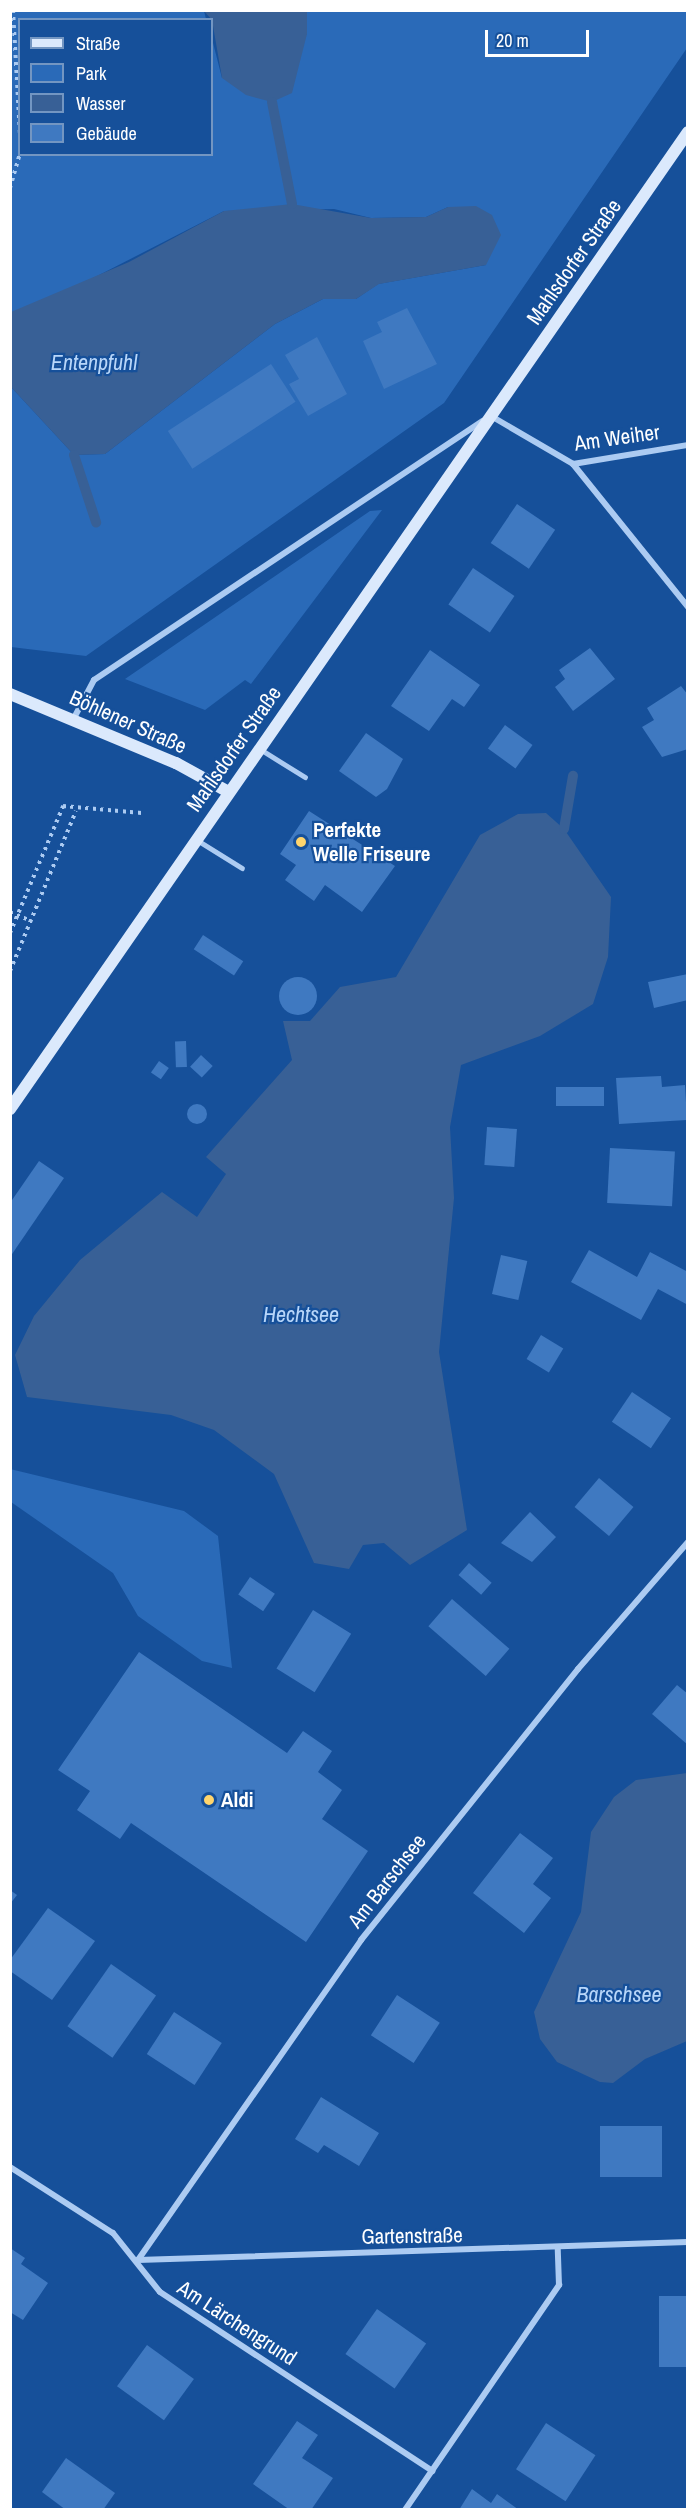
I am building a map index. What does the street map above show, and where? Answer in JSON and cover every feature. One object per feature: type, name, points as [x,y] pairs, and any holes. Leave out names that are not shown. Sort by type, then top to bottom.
[{"type":"main road","name":"Mahlsdorfer Straße","points":[[10,1108],[226,791],[493,415],[687,132]]},
{"type":"main road","name":"Böhlener Straße","points":[[10,694],[74,718],[226,791]]},
{"type":"street","name":"Am Weiher","points":[[493,415],[573,464],[687,445]]},
{"type":"street","name":"Mahlsdorfer Straße","points":[[74,718],[94,680],[493,415]]},
{"type":"street","points":[[573,464],[687,607]]},
{"type":"street","name":"Am Barschsee","points":[[138,2260],[361,1940],[578,1669],[687,1542]]},
{"type":"street","name":"Am Lärchengrund","points":[[10,2166],[113,2233],[138,2260],[159,2292],[432,2471]]},
{"type":"street","name":"Gartenstraße","points":[[138,2260],[687,2242]]},
{"type":"street","points":[[405,2510],[559,2285],[558,2248]]},
{"type":"lane","points":[[257,748],[304,777]]},
{"type":"lane","points":[[194,839],[242,868]]},
{"type":"path","points":[[13,10],[18,101]]},
{"type":"path","points":[[10,188],[19,156]]},
{"type":"path","points":[[10,933],[63,806],[76,811],[142,813]]},
{"type":"path","points":[[10,971],[76,811]]},
{"type":"path","points":[[10,912],[31,921]]},
{"type":"green space","points":[[11,11],[204,11],[206,18],[18,18],[18,156],[213,156],[213,43],[222,78],[307,34],[307,11],[687,11],[687,48],[444,403],[86,656],[11,647],[11,387],[74,455],[105,454],[275,324],[323,299],[356,299],[378,284],[486,265],[448,207],[426,217],[371,218],[334,209],[224,211],[64,293],[11,314]]},
{"type":"green space","points":[[382,510],[251,684],[245,680],[205,710],[125,679],[370,511]]},
{"type":"green space","points":[[10,1469],[184,1511],[218,1536],[232,1668],[202,1661],[138,1616],[113,1573],[11,1502]]},
{"type":"water","points":[[204,11],[307,11],[307,34],[292,93],[272,102],[246,95],[222,78],[213,18]]},
{"type":"water","name":"Entenpfuhl","points":[[292,204],[371,218],[426,217],[448,207],[476,206],[492,215],[501,235],[486,265],[379,284],[356,299],[323,299],[275,324],[105,454],[74,455],[11,387],[11,312],[129,262],[224,211]]},
{"type":"water","name":"Hechtsee","points":[[546,813],[564,829],[611,897],[608,957],[593,1004],[540,1036],[461,1065],[450,1127],[454,1198],[439,1352],[467,1530],[410,1565],[384,1543],[363,1545],[349,1569],[314,1563],[274,1474],[214,1430],[171,1415],[27,1397],[15,1355],[34,1316],[80,1260],[162,1192],[197,1217],[226,1174],[206,1157],[292,1060],[283,1021],[310,1021],[340,987],[396,977],[480,835],[518,814]]},
{"type":"water","name":"Barschsee","points":[[687,1773],[687,2041],[645,2059],[613,2083],[600,2082],[557,2062],[540,2039],[534,2012],[581,1912],[591,1832],[614,1797],[636,1780]]},
{"type":"building","points":[[407,308],[437,364],[384,389],[363,341],[382,332],[377,322]]},
{"type":"building","points":[[317,337],[347,394],[308,416],[289,384],[299,379],[285,355]]},
{"type":"building","points":[[271,364],[296,402],[192,469],[168,431]]},
{"type":"building","points":[[517,504],[555,530],[529,569],[491,543]]},
{"type":"building","points":[[473,568],[514,596],[490,632],[448,604]]},
{"type":"building","points":[[590,648],[615,679],[573,711],[555,687],[565,679],[559,670]]},
{"type":"building","points":[[430,650],[480,685],[464,707],[452,699],[429,731],[391,706]]},
{"type":"building","points":[[681,686],[688,695],[688,749],[662,757],[642,727],[654,720],[647,708]]},
{"type":"building","points":[[505,725],[533,745],[515,768],[488,748]]},
{"type":"building","points":[[366,733],[403,759],[387,789],[376,797],[339,771]]},
{"type":"building","points":[[309,811],[395,866],[362,912],[325,885],[314,901],[285,880],[296,865],[280,854]]},
{"type":"building","points":[[203,935],[243,961],[234,975],[194,949]]},
{"type":"building","points":[[688,974],[688,1000],[654,1008],[648,982]]},
{"type":"building","points":[[298,977],[312,982],[317,996],[312,1010],[298,1015],[284,1010],[279,996],[284,982]]},
{"type":"building","points":[[175,1041],[186,1041],[187,1067],[176,1067]]},
{"type":"building","points":[[201,1055],[213,1066],[202,1078],[190,1067]]},
{"type":"building","points":[[159,1061],[169,1068],[161,1079],[151,1072]]},
{"type":"building","points":[[661,1076],[662,1087],[685,1085],[687,1120],[619,1124],[616,1078]]},
{"type":"building","points":[[556,1087],[604,1087],[604,1106],[556,1106]]},
{"type":"building","points":[[197,1104],[204,1107],[207,1114],[204,1121],[197,1124],[190,1121],[187,1114],[190,1107]]},
{"type":"building","points":[[487,1127],[517,1129],[514,1167],[484,1165]]},
{"type":"building","points":[[610,1148],[675,1151],[672,1206],[607,1203]]},
{"type":"building","points":[[39,1161],[64,1178],[10,1257],[10,1203]]},
{"type":"building","points":[[589,1250],[637,1277],[650,1252],[688,1272],[688,1305],[658,1289],[641,1320],[571,1282]]},
{"type":"building","points":[[501,1255],[527,1261],[518,1300],[492,1294]]},
{"type":"building","points":[[541,1335],[563,1348],[549,1372],[527,1359]]},
{"type":"building","points":[[632,1392],[671,1418],[651,1448],[612,1422]]},
{"type":"building","points":[[599,1478],[633,1507],[609,1536],[575,1507]]},
{"type":"building","points":[[530,1512],[556,1537],[532,1562],[501,1543]]},
{"type":"building","points":[[469,1563],[492,1583],[481,1595],[459,1575]]},
{"type":"building","points":[[250,1577],[275,1594],[263,1611],[238,1594]]},
{"type":"building","points":[[452,1599],[509,1649],[486,1676],[428,1626]]},
{"type":"building","points":[[313,1610],[351,1634],[315,1692],[276,1669]]},
{"type":"building","name":"Aldi","points":[[139,1652],[287,1753],[303,1731],[332,1751],[318,1772],[342,1790],[322,1819],[368,1851],[306,1942],[131,1823],[120,1839],[77,1810],[90,1791],[58,1770]]},
{"type":"building","points":[[677,1685],[688,1694],[688,1745],[652,1714]]},
{"type":"building","points":[[520,1833],[553,1858],[533,1884],[551,1898],[524,1933],[473,1893]]},
{"type":"building","points":[[10,1890],[17,1895],[10,1904]]},
{"type":"building","points":[[48,1908],[95,1941],[52,2000],[10,1971],[10,1960]]},
{"type":"building","points":[[111,1964],[156,1996],[112,2058],[67,2026]]},
{"type":"building","points":[[397,1995],[440,2023],[414,2063],[371,2035]]},
{"type":"building","points":[[174,2012],[222,2043],[195,2085],[147,2054]]},
{"type":"building","points":[[321,2097],[379,2133],[359,2166],[324,2145],[318,2153],[295,2139]]},
{"type":"building","points":[[600,2126],[662,2126],[662,2177],[600,2177]]},
{"type":"building","points":[[10,2248],[25,2258],[21,2264],[48,2283],[23,2320],[10,2312]]},
{"type":"building","points":[[659,2296],[688,2296],[688,2367],[659,2367]]},
{"type":"building","points":[[377,2309],[426,2343],[395,2388],[345,2354]]},
{"type":"building","points":[[147,2345],[194,2379],[164,2420],[117,2386]]},
{"type":"building","points":[[297,2421],[318,2435],[302,2458],[333,2478],[311,2510],[290,2510],[253,2484]]},
{"type":"building","points":[[546,2423],[595,2455],[566,2501],[516,2469]]},
{"type":"building","points":[[66,2458],[115,2493],[103,2510],[66,2510],[42,2492]]},
{"type":"building","points":[[472,2489],[491,2503],[497,2494],[519,2510],[459,2510]]},
{"type":"waterway","points":[[272,102],[292,204]]},
{"type":"waterway","points":[[74,455],[96,522]]},
{"type":"waterway","points":[[564,829],[573,776]]},
{"type":"place","name":"Perfekte Welle Friseure","points":[[301,842]]},
{"type":"place","name":"Aldi","points":[[209,1800]]}]
